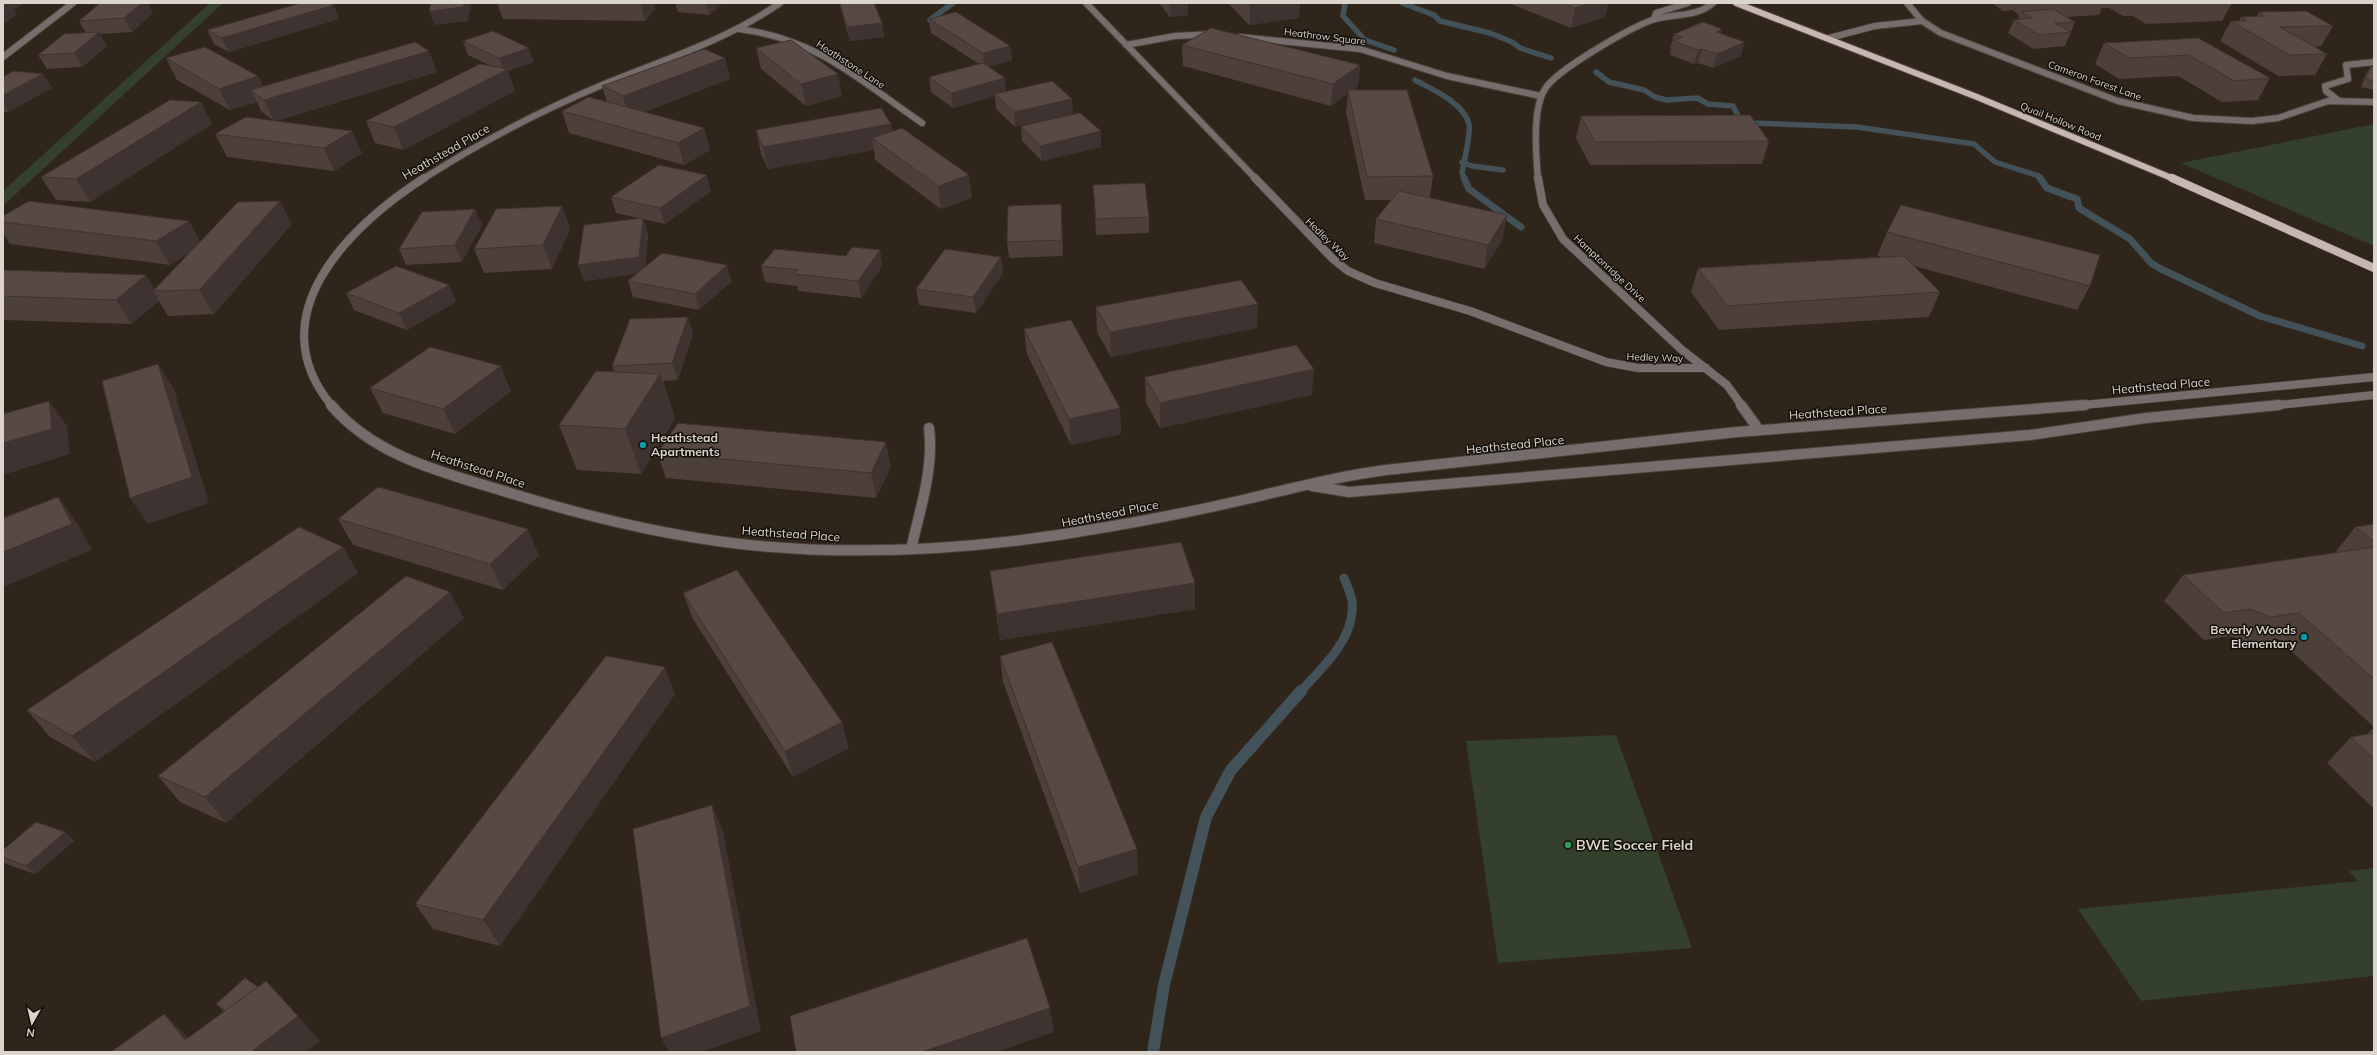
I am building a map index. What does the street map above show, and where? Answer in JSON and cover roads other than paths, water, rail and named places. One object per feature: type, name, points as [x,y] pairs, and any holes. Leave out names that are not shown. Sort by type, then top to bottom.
[{"type":"main road","name":"Quail Hollow Road","points":[[1736,3],[1828,38],[2104,149],[2290,229],[2374,268]]},
{"type":"street","points":[[3,57],[73,3]]},
{"type":"street","name":"Heathstead Place","points":[[780,3],[740,29],[579,95],[462,156],[402,192],[372,216],[354,234],[318,282],[306,308],[302,335],[305,355],[319,388],[341,418],[371,441],[394,453],[509,493],[579,512],[717,540],[824,550],[911,549],[971,547],[1073,535],[1357,474],[1760,430],[2126,401],[2374,377]]},
{"type":"street","name":"Hedley Way","points":[[1086,3],[1333,259],[1348,271],[1376,283],[1470,311],[1606,362],[1638,368],[1706,368]]},
{"type":"street","name":"Hamptonridge Drive","points":[[1654,19],[1656,13],[1688,3]]},
{"type":"street","name":"Hamptonridge Drive","points":[[1713,3],[1696,11],[1654,19],[1598,50],[1552,80],[1541,96],[1537,110],[1538,183],[1541,199],[1549,219],[1563,240],[1682,350],[1727,385],[1760,430]]},
{"type":"street","name":"Cameron Forest Lane","points":[[1907,3],[1922,21],[1951,37],[2118,101],[2171,114],[2216,120],[2263,120],[2291,115],[2322,102],[2374,102]]},
{"type":"street","points":[[1828,38],[1875,26],[1922,21]]},
{"type":"street","name":"Heathstone Lane","points":[[740,29],[787,39],[810,48],[922,123]]},
{"type":"street","points":[[1126,45],[1175,36],[1220,35]]},
{"type":"street","name":"Heathrow Square","points":[[1235,36],[1360,49],[1447,76],[1541,96]]},
{"type":"street","points":[[2339,102],[2326,91],[2325,86],[2348,79],[2346,65],[2361,62],[2374,62]]},
{"type":"street","name":"Heathstead Place","points":[[1306,486],[1349,492],[2030,435],[2146,418],[2374,395]]},
{"type":"street","points":[[911,549],[926,482],[932,439],[929,428]]},
{"type":"waterway","points":[[930,20],[953,3]]},
{"type":"waterway","points":[[1345,3],[1343,16],[1365,40],[1394,50]]},
{"type":"waterway","points":[[1402,3],[1434,15],[1440,21],[1490,33],[1512,42],[1520,48],[1551,58]]},
{"type":"waterway","points":[[1596,72],[1609,82],[1644,90],[1655,97],[1666,100],[1697,98],[1708,104],[1733,106],[1740,120],[1751,123],[1857,127],[1974,144],[1995,162],[2039,176],[2041,179]]},
{"type":"waterway","points":[[1415,80],[1454,103],[1466,116],[1469,128],[1464,163]]},
{"type":"waterway","points":[[1464,163],[1472,166],[1503,170]]},
{"type":"waterway","points":[[1464,163],[1462,173],[1465,179]]},
{"type":"waterway","points":[[1464,178],[1469,189],[1521,227]]},
{"type":"waterway","points":[[2040,178],[2047,188],[2077,199],[2079,208],[2130,239],[2151,263],[2161,269],[2260,316],[2362,346]]},
{"type":"waterway","points":[[1300,692],[1336,651],[1349,627],[1352,615],[1352,601],[1344,578]]},
{"type":"waterway","points":[[1153,1052],[1164,985],[1206,817],[1231,770],[1301,691]]},
{"type":"place","name":"Heathstead Apartments","points":[[643,445]]},
{"type":"place","name":"Beverly Woods Elementary","points":[[2304,637]]},
{"type":"place","name":"BWE Soccer Field","points":[[1568,845]]}]
